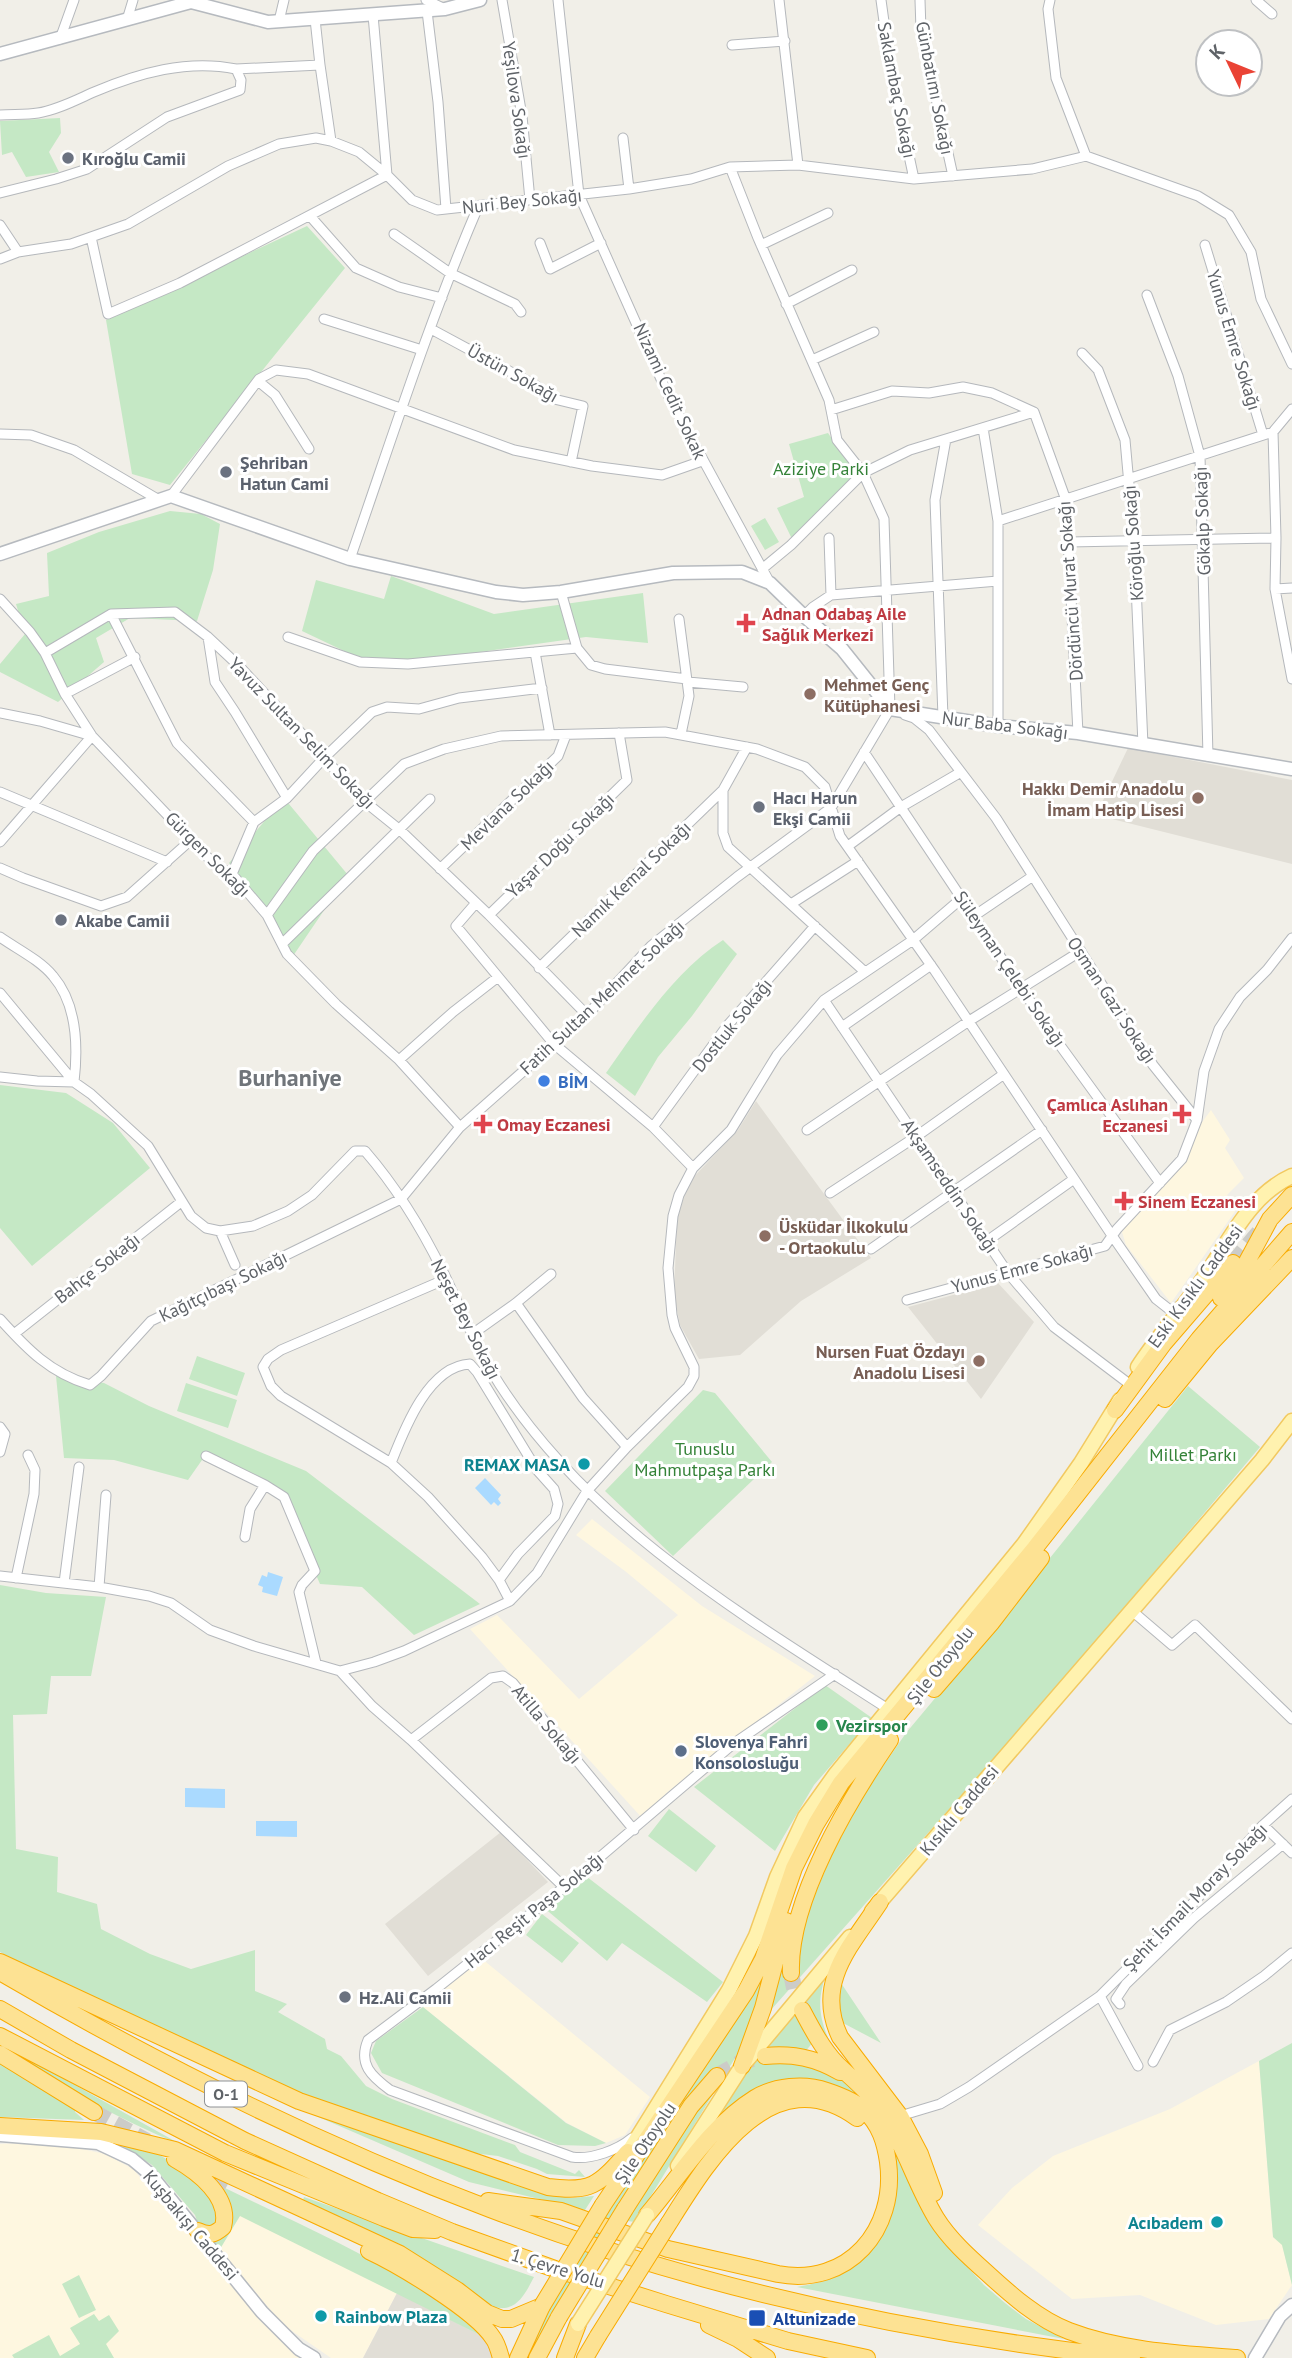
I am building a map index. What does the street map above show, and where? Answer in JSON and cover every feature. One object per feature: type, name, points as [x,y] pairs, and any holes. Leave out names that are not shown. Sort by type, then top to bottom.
[{"type":"highway","points":[[1089,1478],[1162,1368],[1230,1287],[1269,1219],[1292,1195]]},
{"type":"highway","name":"Şile Otoyolu","points":[[542,2306],[603,2205],[746,1991],[763,1959],[794,1868],[841,1783],[1035,1548],[1199,1339],[1292,1232]]},
{"type":"highway","name":"Şile Otoyolu","points":[[742,2066],[762,2008],[784,1927],[805,1870],[840,1804],[862,1770],[992,1622],[1098,1483],[1210,1344],[1292,1258]]},
{"type":"highway","points":[[1115,1410],[1164,1343],[1233,1263]]},
{"type":"highway","points":[[791,1973],[790,1952],[794,1935],[820,1864],[852,1798],[890,1741]]},
{"type":"highway","points":[[880,1902],[833,1977],[830,2004],[833,2022],[840,2037],[900,2116],[920,2154],[943,2213],[969,2257]]},
{"type":"highway","points":[[0,1962],[299,2101],[527,2181],[548,2187],[584,2190],[604,2178],[628,2152]]},
{"type":"highway","name":"O-1","points":[[0,1972],[86,2022],[206,2085],[402,2174],[538,2226],[637,2258],[771,2295],[990,2340],[1132,2358]]},
{"type":"highway","name":"O-1","points":[[0,2009],[104,2068],[245,2141],[452,2232]]},
{"type":"highway","points":[[802,2010],[827,2052],[856,2084]]},
{"type":"highway","points":[[0,2036],[225,2153],[413,2229],[452,2232]]},
{"type":"highway","points":[[0,2054],[94,2112]]},
{"type":"highway","points":[[765,2056],[784,2054],[811,2058],[842,2073],[877,2103],[898,2135],[937,2220],[969,2257],[1018,2300],[1067,2330],[1094,2339],[1146,2349],[1230,2357]]},
{"type":"highway","points":[[537,2358],[625,2209],[691,2106],[717,2076]]},
{"type":"highway","points":[[461,2198],[561,2211],[668,2249],[778,2274],[816,2275],[842,2265],[866,2245],[880,2225],[890,2188],[885,2144],[880,2130],[863,2109],[841,2096],[804,2086],[781,2088],[756,2097],[731,2116],[705,2142],[648,2215]]},
{"type":"highway","points":[[585,2358],[700,2176],[753,2116],[780,2103],[809,2099],[827,2102],[847,2111],[869,2130],[887,2159]]},
{"type":"highway","points":[[0,2126],[90,2131],[132,2138],[175,2150],[400,2254],[457,2290],[487,2313],[502,2319],[511,2319],[542,2306]]},
{"type":"highway","points":[[132,2138],[194,2170],[220,2201],[225,2220],[223,2227],[215,2234],[207,2235],[198,2231]]},
{"type":"highway","points":[[228,2184],[380,2256],[414,2277],[485,2329],[494,2338],[501,2358]]},
{"type":"highway","name":"1. Çevre Yolu","points":[[452,2232],[555,2269],[666,2304]]},
{"type":"highway","points":[[666,2304],[737,2339],[767,2358]]},
{"type":"highway","name":"O-1","points":[[666,2304],[788,2341],[867,2358]]},
{"type":"highway","points":[[518,2358],[542,2306]]},
{"type":"highway","points":[[565,2358],[578,2324]]},
{"type":"main road","points":[[0,54],[192,1],[268,22],[373,15],[426,5],[445,9],[480,0]]},
{"type":"main road","points":[[0,554],[165,498],[350,559],[496,592],[523,595],[561,592],[673,573],[742,572],[771,583],[804,617],[842,649],[890,709]]},
{"type":"main road","name":"Nur Baba Sokağı","points":[[890,709],[998,726],[1078,733],[1208,757],[1292,769]]},
{"type":"main road","name":"Eski Kısıklı Caddesi","points":[[603,2205],[628,2152],[729,1990],[748,1954],[776,1877],[805,1816],[835,1774],[1024,1544],[1115,1410],[1128,1383],[1152,1346],[1251,1209],[1273,1186],[1292,1176]]},
{"type":"main road","name":"Kısıklı Caddesi","points":[[578,2324],[742,2066],[1262,1460],[1292,1421]]},
{"type":"main road","name":"Kuşbakışı Caddesi","points":[[0,2135],[84,2140],[115,2150],[132,2159],[150,2174],[262,2312],[299,2349],[314,2358]]},
{"type":"main road","points":[[1255,2358],[1280,2316],[1292,2305]]},
{"type":"main road","points":[[556,2358],[578,2324]]},
{"type":"street","points":[[60,39],[74,0]]},
{"type":"street","points":[[127,20],[133,0]]},
{"type":"street","points":[[279,21],[284,0]]},
{"type":"street","name":"Yeşilova Sokağı","points":[[502,0],[522,116],[530,200]]},
{"type":"street","name":"Nizami Cedit Sokak","points":[[558,0],[579,195],[668,397],[771,583]]},
{"type":"street","points":[[779,0],[798,165]]},
{"type":"street","name":"Saklambaç Sokağı","points":[[881,0],[891,72],[914,179]]},
{"type":"street","name":"Günbatımı Sokağı","points":[[920,0],[921,30],[953,176]]},
{"type":"street","points":[[1050,0],[1048,9],[1056,78],[1086,156],[1198,197],[1229,215],[1251,252],[1261,299],[1292,364]]},
{"type":"street","points":[[1256,0],[1272,13]]},
{"type":"street","points":[[426,5],[438,102],[446,209]]},
{"type":"street","points":[[92,237],[108,314],[180,284],[387,175],[373,15]]},
{"type":"street","points":[[315,19],[331,141]]},
{"type":"street","points":[[732,45],[785,41]]},
{"type":"street","points":[[0,115],[38,113],[161,69],[216,65],[236,69],[320,65]]},
{"type":"street","points":[[0,192],[88,169],[166,117],[240,90],[241,80],[236,69]]},
{"type":"street","name":"Nuri Bey Sokağı","points":[[0,259],[18,252],[71,244],[128,224],[228,166],[279,144],[316,138],[359,152],[412,200],[437,210],[629,189],[691,179],[730,167],[798,165],[914,179],[1032,169],[1086,156]]},
{"type":"street","points":[[623,138],[629,189]]},
{"type":"street","points":[[730,167],[812,360],[831,410],[837,440],[863,473],[884,519],[890,709]]},
{"type":"street","points":[[350,559],[450,273],[478,207]]},
{"type":"street","points":[[761,245],[828,214]]},
{"type":"street","points":[[310,216],[356,268],[399,287],[442,298]]},
{"type":"street","points":[[0,225],[18,252]]},
{"type":"street","points":[[394,234],[450,273],[515,304],[521,312]]},
{"type":"street","points":[[540,243],[550,269],[601,243]]},
{"type":"street","name":"Yunus Emre Sokağı","points":[[1205,245],[1263,435]]},
{"type":"street","points":[[786,304],[852,270]]},
{"type":"street","name":"Gökalp Sokağı","points":[[1147,295],[1178,376],[1200,456],[1208,757]]},
{"type":"street","points":[[324,319],[422,350]]},
{"type":"street","name":"Üstün Sokağı","points":[[430,329],[535,384],[554,399],[583,406],[571,462]]},
{"type":"street","points":[[812,360],[874,332]]},
{"type":"street","name":"Köroğlu Sokağı","points":[[1082,353],[1098,370],[1125,440],[1134,540],[1143,745]]},
{"type":"street","points":[[0,434],[31,435],[74,450],[165,498],[258,382],[276,370],[308,374],[514,450],[571,462],[662,475],[702,461]]},
{"type":"street","points":[[258,382],[275,395],[309,449]]},
{"type":"street","points":[[831,410],[892,391],[929,393],[963,387],[992,393],[1034,412]]},
{"type":"street","name":"Yunus Emre Sokağı","points":[[1292,409],[1273,432],[1275,589],[1292,679]]},
{"type":"street","points":[[762,569],[863,473],[910,450],[1034,412]]},
{"type":"street","name":"Dördüncü Murat Sokağı","points":[[1034,412],[1066,500],[1078,733]]},
{"type":"street","points":[[983,428],[998,521],[998,726]]},
{"type":"street","points":[[998,521],[1273,432]]},
{"type":"street","points":[[943,717],[935,500],[946,439]]},
{"type":"street","points":[[829,538],[831,595]]},
{"type":"street","points":[[1069,542],[1276,538]]},
{"type":"street","points":[[804,617],[831,595],[998,580]]},
{"type":"street","points":[[1275,589],[1292,588]]},
{"type":"street","points":[[561,592],[577,648],[591,665],[743,687]]},
{"type":"street","name":"Gürgen Sokağı","points":[[0,599],[45,653],[65,694],[92,736],[216,866],[232,874],[267,915],[287,954],[336,1004],[398,1060],[460,1127]]},
{"type":"street","name":"Yavuz Sultan Selim Sokağı","points":[[45,653],[111,614],[175,611],[240,667],[365,802],[400,830],[489,915],[587,1015]]},
{"type":"street","points":[[111,614],[177,743],[254,822]]},
{"type":"street","points":[[679,619],[689,696],[681,734]]},
{"type":"street","points":[[208,637],[215,682],[286,798]]},
{"type":"street","points":[[288,637],[360,663],[408,664],[577,648]]},
{"type":"street","points":[[535,652],[550,735]]},
{"type":"street","points":[[65,694],[135,657]]},
{"type":"street","points":[[232,874],[254,822],[286,798],[372,712],[387,707],[419,709],[459,698],[542,688]]},
{"type":"street","name":"Fatih Sultan Mehmet Sokağı","points":[[401,1199],[460,1127],[587,1015],[651,946],[831,808],[890,709]]},
{"type":"street","name":"Osman Gazi Sokağı","points":[[890,709],[914,718],[929,730],[996,818],[1153,1065],[1197,1120]]},
{"type":"street","points":[[0,713],[92,736],[0,842]]},
{"type":"street","points":[[267,915],[313,851],[404,764],[444,748],[501,736],[665,732],[747,747],[805,767],[825,787],[840,836],[914,940],[1156,1299],[1166,1309],[1174,1310],[1186,1301]]},
{"type":"street","name":"Yaşar Doğu Sokağı","points":[[489,915],[627,780],[619,733]]},
{"type":"street","name":"Mevlana Sokağı","points":[[440,869],[558,756],[566,735]]},
{"type":"street","points":[[747,747],[723,790],[723,832],[728,847],[864,972]]},
{"type":"street","name":"Süleyman Çelebi Sokağı","points":[[864,752],[1054,1037],[1160,1182]]},
{"type":"street","points":[[848,846],[901,807],[961,772]]},
{"type":"street","name":"Namık Kemal Sokağı","points":[[539,968],[723,790]]},
{"type":"street","points":[[0,792],[167,862]]},
{"type":"street","points":[[282,944],[430,799]]},
{"type":"street","points":[[0,868],[101,906],[127,897],[191,839]]},
{"type":"street","points":[[791,904],[858,861]]},
{"type":"street","points":[[974,916],[1033,876]]},
{"type":"street","points":[[340,1671],[404,1651],[510,1601],[537,1573],[587,1490],[688,1387],[694,1376],[694,1367],[675,1328],[668,1290],[673,1216],[679,1195],[693,1168],[731,1130],[777,1055],[824,1000],[914,940],[962,898]]},
{"type":"street","points":[[475,904],[456,926],[498,977],[554,1044],[653,1127],[693,1168]]},
{"type":"street","name":"Dostluk Sokağı","points":[[653,1127],[727,1026],[815,926]]},
{"type":"street","points":[[0,937],[54,977],[70,1010],[77,1055],[74,1082]]},
{"type":"street","name":"Yunus Emre Sokağı","points":[[907,1300],[1105,1246],[1117,1229],[1182,1159],[1197,1120],[1204,1071],[1219,1029],[1240,997],[1267,970],[1292,937]]},
{"type":"street","points":[[807,1130],[969,1021],[1081,951]]},
{"type":"street","points":[[842,1027],[931,965]]},
{"type":"street","points":[[398,1060],[498,977]]},
{"type":"street","points":[[0,993],[74,1082],[148,1146],[191,1216],[206,1228],[220,1231],[235,1265]]},
{"type":"street","name":"Akşamseddin Sokağı","points":[[824,1000],[1008,1273],[1054,1327],[1128,1383]]},
{"type":"street","points":[[830,1193],[1004,1074]]},
{"type":"street","points":[[0,1077],[74,1082]]},
{"type":"street","points":[[871,1249],[1042,1130]]},
{"type":"street","name":"Neşet Bey Sokağı","points":[[220,1231],[253,1226],[288,1211],[312,1195],[355,1151],[365,1151],[391,1181],[446,1279],[471,1335],[500,1385],[555,1459],[668,1562],[888,1709]]},
{"type":"street","points":[[987,1241],[1074,1179]]},
{"type":"street","name":"Kağıtçıbaşı Sokağı","points":[[0,1320],[47,1366],[73,1380],[90,1385],[102,1376],[151,1321],[401,1199]]},
{"type":"street","name":"Bahçe Sokağı","points":[[14,1334],[181,1202]]},
{"type":"street","points":[[471,1335],[551,1274]]},
{"type":"street","points":[[446,1279],[281,1350],[268,1359],[263,1367],[271,1386],[281,1396],[391,1462],[428,1497],[482,1557],[510,1601]]},
{"type":"street","points":[[516,1303],[583,1398],[627,1447]]},
{"type":"street","points":[[391,1462],[407,1423],[426,1393],[437,1380],[460,1364],[470,1364],[477,1371],[537,1470],[554,1489],[558,1504],[555,1516],[499,1580]]},
{"type":"street","points":[[0,1427],[5,1434],[0,1452]]},
{"type":"street","points":[[16,1578],[34,1494],[35,1470],[28,1455]]},
{"type":"street","points":[[206,1456],[284,1497],[315,1571],[299,1592],[316,1663]]},
{"type":"street","points":[[64,1583],[79,1466]]},
{"type":"street","points":[[245,1537],[250,1509],[265,1485]]},
{"type":"street","points":[[99,1587],[106,1494]]},
{"type":"street","points":[[0,1576],[99,1587],[172,1603],[210,1630],[340,1671],[372,1706],[564,1887]]},
{"type":"street","points":[[1131,1610],[1172,1645],[1195,1625],[1292,1719]]},
{"type":"street","name":"Hacı Reşit Paşa Sokağı","points":[[646,2125],[624,2145],[579,2159],[390,2090],[373,2078],[365,2064],[363,2050],[368,2040],[564,1887],[733,1744],[835,1675]]},
{"type":"street","name":"Atilla Sokağı","points":[[411,1740],[491,1678],[503,1676],[513,1683],[634,1830]]},
{"type":"street","name":"Şehit İsmail Moray Sokağı","points":[[900,2116],[940,2104],[1100,1996],[1195,1901],[1263,1825],[1292,1799]]},
{"type":"street","points":[[1263,1825],[1292,1853]]},
{"type":"street","points":[[1120,2004],[1116,1999],[1126,1984],[1194,1918],[1283,1844]]},
{"type":"street","points":[[1153,2062],[1170,2030],[1226,2001],[1264,1976],[1292,1953]]},
{"type":"street","points":[[1100,1996],[1138,2066]]},
{"type":"shaded area","name":"Hakkı Demir Anadolu İmam Hatip Lisesi","points":[[1128,748],[1292,780],[1292,864],[1096,815]]},
{"type":"shaded area","name":"Üsküdar İlkokulu - Ortaokulu","points":[[756,1101],[871,1258],[801,1301],[740,1355],[699,1359],[680,1325],[674,1295],[677,1218],[689,1182],[738,1130]]},
{"type":"shaded area","points":[[1211,1110],[1230,1140],[1225,1148],[1244,1178],[1227,1195],[1236,1210],[1171,1303],[1126,1245],[1122,1232]]},
{"type":"shaded area","name":"Nursen Fuat Özdayı Anadolu Lisesi","points":[[998,1283],[1034,1322],[981,1399],[908,1307]]},
{"type":"shaded area","points":[[592,1519],[702,1606],[815,1676],[665,1794],[667,1797],[643,1819],[470,1629],[497,1615],[579,1699],[678,1615],[576,1535]]},
{"type":"shaded area","points":[[501,1832],[548,1882],[428,1976],[385,1924]]},
{"type":"shaded area","points":[[481,1958],[650,2097],[625,2135],[606,2143],[567,2123],[423,2007]]},
{"type":"shaded area","points":[[1259,2061],[1273,2237],[1282,2244],[1292,2285],[1269,2319],[1216,2325],[1140,2295],[1072,2299],[978,2225],[1012,2188],[1053,2156],[1170,2109]]},
{"type":"shaded area","points":[[50,2142],[105,2154],[133,2169],[294,2354],[302,2358],[0,2358],[0,2144]]},
{"type":"shaded area","points":[[240,2215],[397,2293],[363,2358],[331,2358],[282,2324],[220,2249]]},
{"type":"shaded area","points":[[397,2293],[484,2337],[493,2358],[363,2358]]},
{"type":"green space","points":[[60,118],[61,133],[49,152],[59,172],[26,177],[12,152],[2,155],[0,121]]},
{"type":"green space","points":[[307,226],[345,268],[170,485],[132,474],[106,320]]},
{"type":"green space","name":"Aziziye Parki","points":[[828,433],[856,474],[792,539],[777,508],[804,497],[789,444]]},
{"type":"green space","points":[[170,511],[201,514],[220,524],[213,570],[197,621],[130,618],[96,638],[104,662],[58,702],[0,672],[0,664],[25,634],[16,604],[49,596],[47,553],[99,532]]},
{"type":"green space","points":[[765,518],[779,542],[765,550],[751,526]]},
{"type":"green space","points":[[391,576],[494,614],[643,593],[648,643],[586,637],[431,659],[363,660],[302,631],[316,580],[384,599]]},
{"type":"green space","points":[[284,798],[348,875],[293,956],[229,863]]},
{"type":"green space","points":[[723,940],[737,954],[658,1057],[635,1096],[606,1073],[673,984],[705,953]]},
{"type":"green space","points":[[0,1085],[66,1093],[113,1123],[150,1168],[32,1266],[0,1228]]},
{"type":"green space","points":[[197,1356],[245,1373],[237,1396],[189,1379]]},
{"type":"green space","points":[[56,1376],[104,1383],[149,1406],[306,1471],[480,1604],[414,1635],[362,1587],[320,1584],[280,1493],[202,1460],[188,1480],[114,1460],[64,1458]]},
{"type":"green space","points":[[186,1383],[237,1400],[228,1428],[177,1411]]},
{"type":"green space","name":"Millet Parkı","points":[[1188,1386],[1260,1447],[1048,1698],[770,2011],[781,1960],[803,1923],[832,1854],[866,1791],[906,1733]]},
{"type":"green space","name":"Tunuslu Mahmutpaşa Parkı","points":[[703,1390],[715,1393],[772,1462],[673,1556],[605,1491]]},
{"type":"green space","points":[[0,1585],[46,1593],[106,1597],[91,1676],[51,1676],[47,1714],[13,1715],[16,1849],[58,1857],[57,1892],[97,1904],[101,1929],[150,1954],[191,1969],[255,1950],[255,1991],[287,2004],[278,2012],[325,2039],[327,2049],[341,2056],[366,2086],[392,2099],[515,2145],[520,2152],[575,2174],[579,2170],[585,2177],[547,2174],[498,2156],[472,2153],[332,2107],[94,2001],[0,1952]]},
{"type":"green space","points":[[825,1685],[872,1718],[814,1785],[775,1851],[694,1787]]},
{"type":"green space","points":[[669,1809],[716,1846],[696,1872],[648,1836]]},
{"type":"green space","points":[[582,1873],[723,1982],[707,2002],[622,1943],[607,1961],[543,1907]]},
{"type":"green space","points":[[542,1914],[579,1943],[562,1963],[526,1935]]},
{"type":"green space","points":[[828,1968],[820,2002],[822,2021],[835,2054],[813,2042],[805,2052],[774,2060],[822,2068],[848,2085],[863,2099],[877,2113],[952,2250],[984,2285],[1005,2303],[1026,2319],[1064,2339],[797,2287],[843,2273],[867,2253],[878,2239],[893,2207],[897,2190],[894,2159],[837,2088],[821,2081],[793,2079],[771,2083],[745,2098],[714,2124],[751,2066]]},
{"type":"green space","points":[[766,1971],[743,2045],[635,2222],[627,2221],[713,2071],[530,2358],[526,2358],[547,2308],[612,2203],[742,2011]]},
{"type":"green space","points":[[839,1980],[881,2043],[843,2023],[836,2000]]},
{"type":"green space","points":[[423,2007],[566,2123],[606,2143],[595,2146],[558,2145],[382,2073],[371,2053],[376,2041]]},
{"type":"green space","points":[[0,2043],[180,2144],[133,2124],[66,2088],[0,2050]]},
{"type":"green space","points":[[1292,2043],[1292,2285],[1282,2245],[1273,2237],[1259,2061]]},
{"type":"green space","points":[[0,2060],[75,2110],[84,2120],[0,2117]]},
{"type":"green space","points":[[293,2106],[542,2193],[571,2198],[594,2196],[585,2210],[469,2182]]},
{"type":"green space","points":[[115,2141],[147,2147],[187,2172],[208,2190],[219,2209],[219,2223],[210,2227],[198,2224],[195,2215],[152,2165]]},
{"type":"green space","points":[[225,2188],[393,2272],[455,2313],[484,2337],[240,2216],[220,2249],[213,2242],[221,2238],[227,2226]]},
{"type":"green space","points":[[304,2197],[534,2277],[518,2302],[501,2308],[491,2306],[425,2262],[365,2229],[303,2200]]},
{"type":"green space","points":[[79,2275],[96,2310],[79,2318],[62,2284]]},
{"type":"green space","points":[[94,2314],[99,2321],[109,2315],[119,2331],[106,2344],[114,2358],[14,2358],[12,2355],[49,2335],[60,2356],[80,2344],[70,2328]]},
{"type":"water","points":[[485,1478],[501,1495],[498,1499],[501,1503],[498,1506],[494,1502],[491,1505],[475,1488]]},
{"type":"water","points":[[268,1572],[283,1577],[277,1596],[262,1592],[263,1587],[258,1585],[262,1575],[267,1577]]},
{"type":"water","points":[[185,1788],[225,1789],[225,1808],[185,1807]]},
{"type":"water","points":[[256,1821],[297,1821],[297,1837],[256,1836]]},
{"type":"tunnel","points":[[1233,1263],[1259,1232]]},
{"type":"tunnel","points":[[791,1973],[802,2010]]},
{"type":"tunnel","points":[[717,2076],[741,2062],[753,2059]]},
{"type":"tunnel","points":[[94,2112],[147,2141]]},
{"type":"tunnel","points":[[195,2166],[228,2184]]},
{"type":"place","name":"Kıroğlu Camii","points":[[68,158]]},
{"type":"place","name":"Şehriban Hatun Cami","points":[[226,472]]},
{"type":"place","name":"Adnan Odabaş Aile Sağlık Merkezi","points":[[746,623]]},
{"type":"place","name":"Mehmet Genç Kütüphanesi","points":[[810,694]]},
{"type":"place","name":"Hakkı Demir Anadolu İmam Hatip Lisesi","points":[[1198,798]]},
{"type":"place","name":"Hacı Harun Ekşi Camii","points":[[759,807]]},
{"type":"place","name":"Akabe Camii","points":[[61,920]]},
{"type":"place","name":"BİM","points":[[544,1081]]},
{"type":"place","name":"Çamlıca Aslıhan Eczanesi","points":[[1182,1114]]},
{"type":"place","name":"Omay Eczanesi","points":[[483,1124]]},
{"type":"place","name":"Sinem Eczanesi","points":[[1124,1201]]},
{"type":"place","name":"Üsküdar İlkokulu - Ortaokulu","points":[[765,1236]]},
{"type":"place","name":"Nursen Fuat Özdayı Anadolu Lisesi","points":[[979,1361]]},
{"type":"place","name":"REMAX MASA","points":[[584,1464]]},
{"type":"place","name":"Vezirspor","points":[[822,1725]]},
{"type":"place","name":"Slovenya Fahri Konsolosluğu","points":[[681,1751]]},
{"type":"place","name":"Hz.Ali Camii","points":[[345,1997]]},
{"type":"place","name":"Acıbadem","points":[[1217,2222]]},
{"type":"place","name":"Rainbow Plaza","points":[[321,2316]]},
{"type":"place","name":"Altunizade","points":[[757,2318]]},
{"type":"district","name":"Burhaniye","points":[[290,1077]]}]
